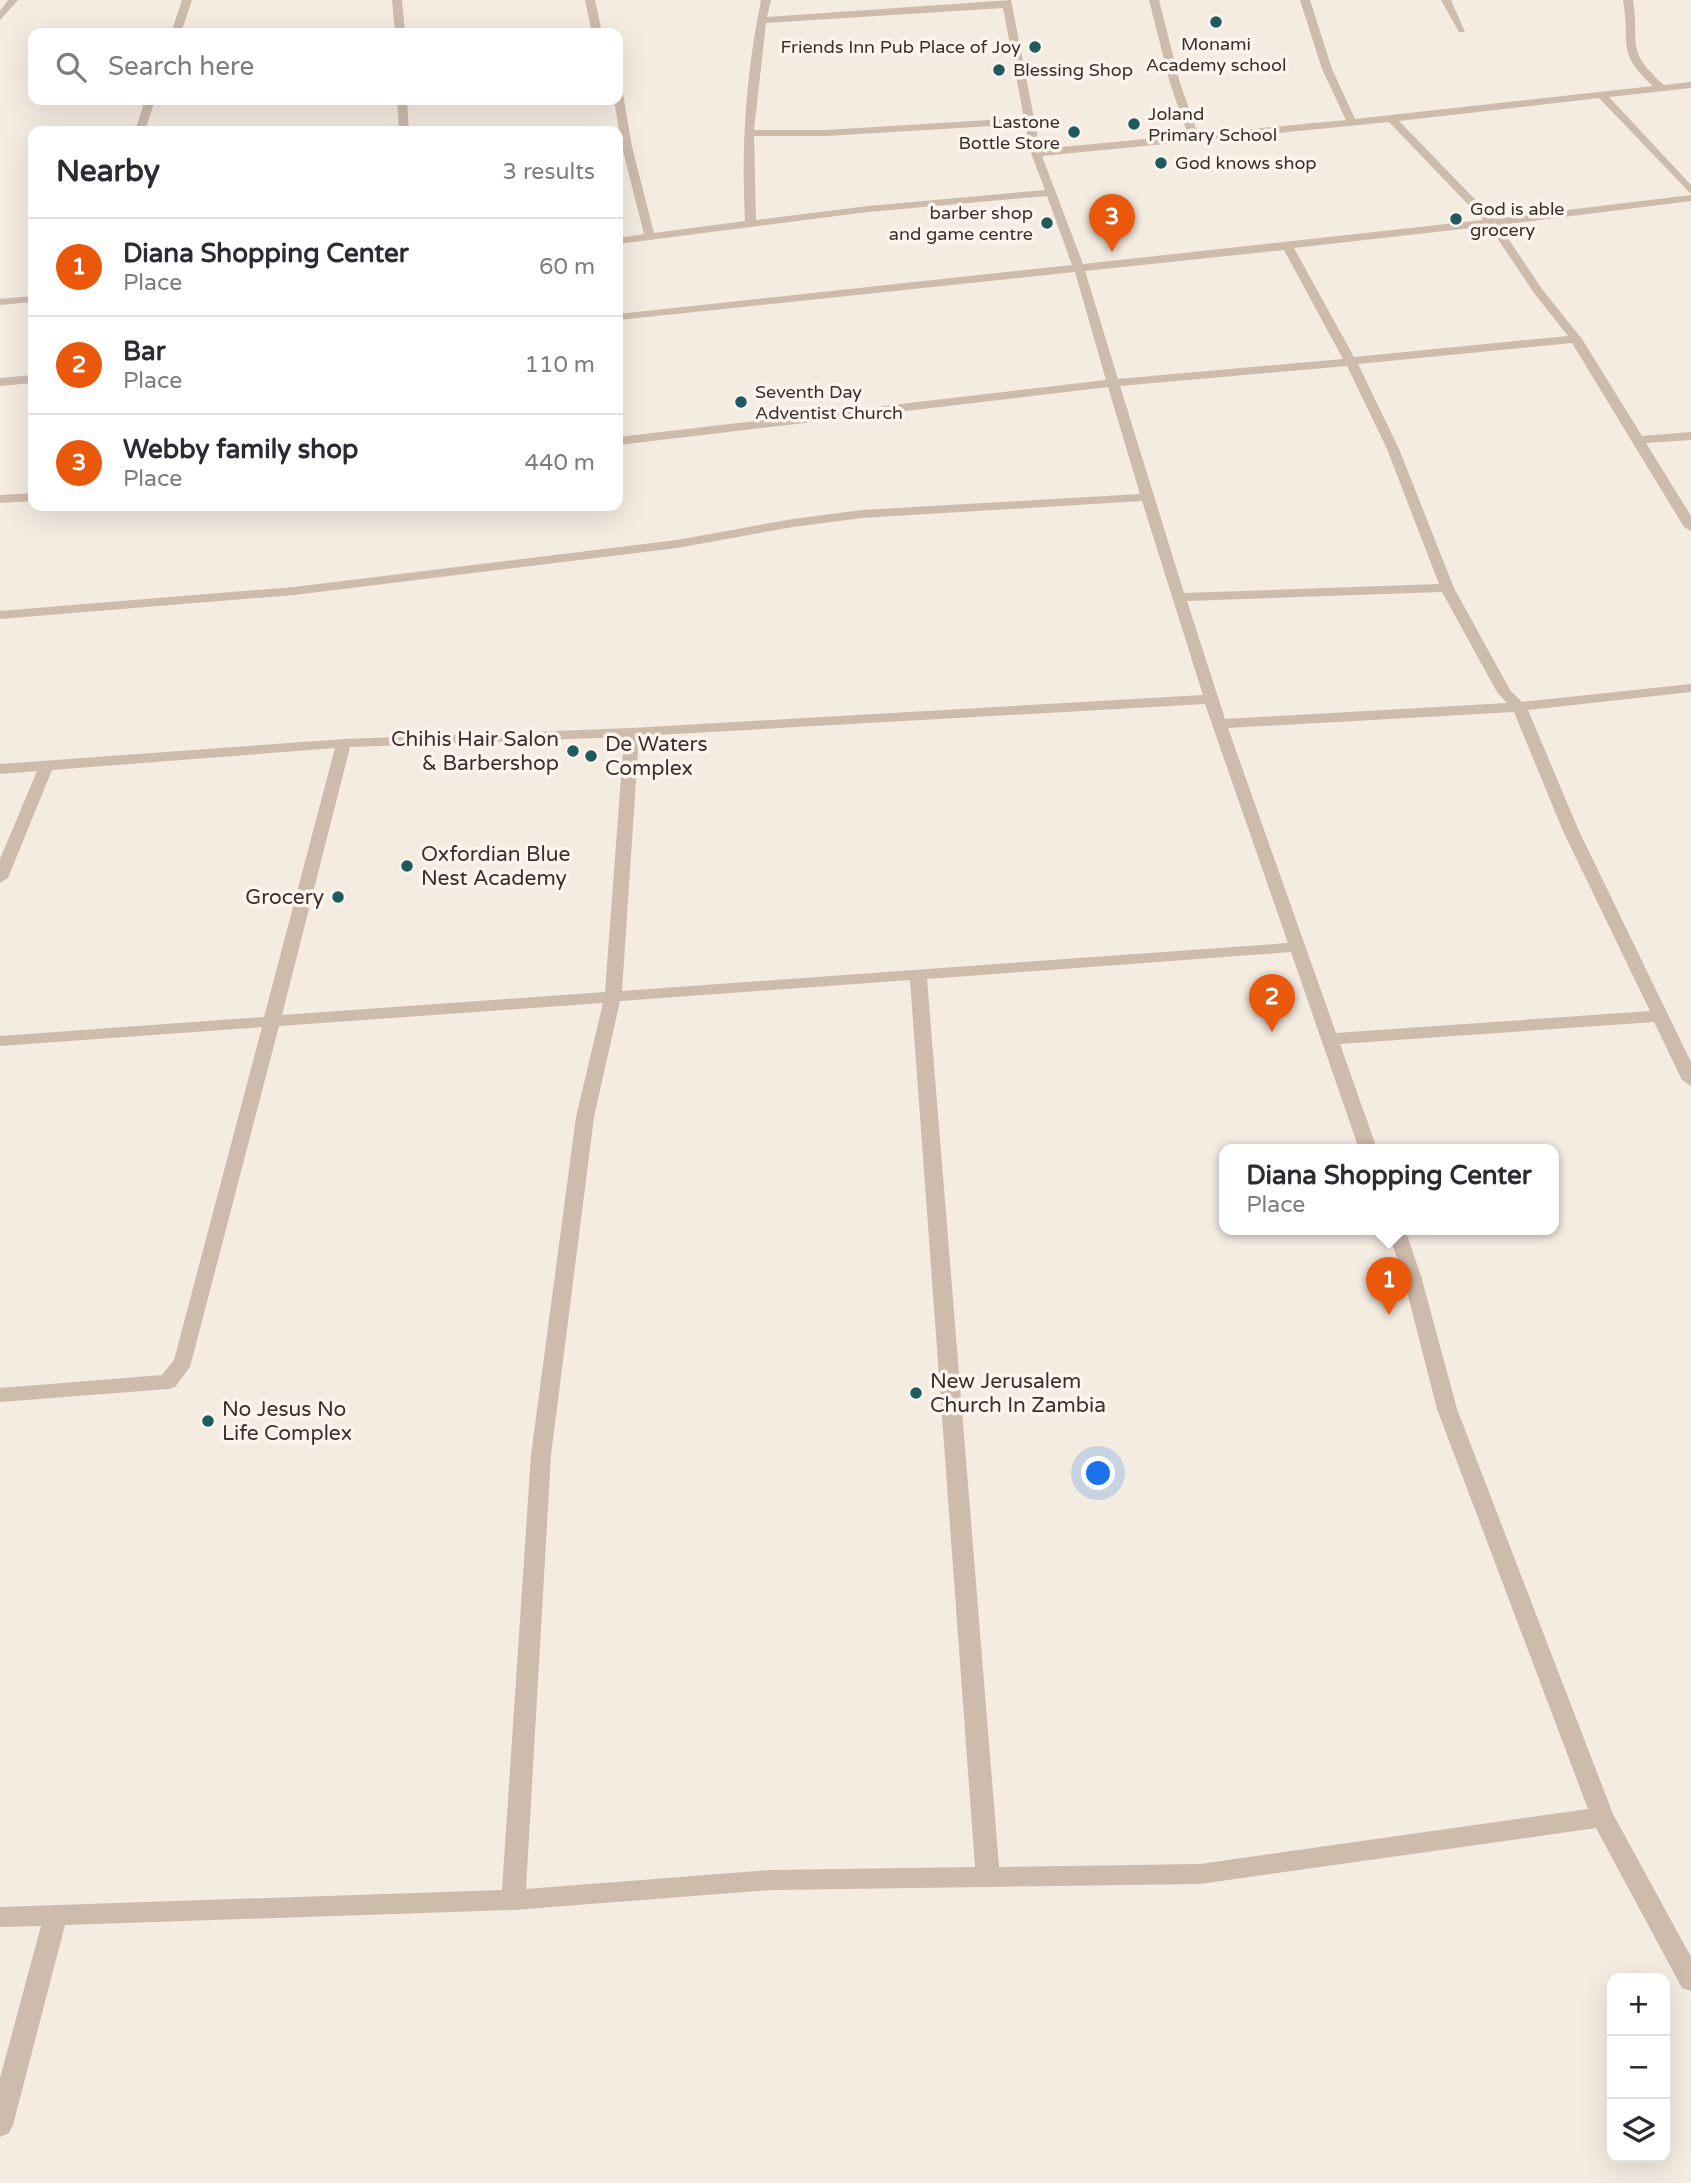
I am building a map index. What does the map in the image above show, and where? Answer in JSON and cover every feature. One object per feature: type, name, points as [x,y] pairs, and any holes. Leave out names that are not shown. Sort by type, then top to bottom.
[{"type":"street","points":[[0,17],[13,0]]},
{"type":"street","points":[[178,28],[187,0]]},
{"type":"street","points":[[397,0],[400,28]]},
{"type":"street","points":[[590,0],[596,28]]},
{"type":"street","points":[[751,224],[748,133],[766,0]]},
{"type":"street","points":[[1154,0],[1175,83],[1194,139]]},
{"type":"street","points":[[1305,0],[1327,69],[1352,123]]},
{"type":"street","points":[[1446,0],[1461,30]]},
{"type":"street","points":[[1628,0],[1632,17],[1629,41],[1633,58],[1661,88]]},
{"type":"street","points":[[762,20],[1006,3],[1036,153],[1079,268],[1211,699],[1222,724],[1366,1144]]},
{"type":"street","points":[[1036,153],[1391,119],[1691,85]]},
{"type":"street","points":[[1600,94],[1691,191]]},
{"type":"street","points":[[142,126],[148,105]]},
{"type":"street","points":[[402,105],[404,126]]},
{"type":"street","points":[[620,105],[623,126]]},
{"type":"street","points":[[1391,119],[1492,223],[1538,291],[1576,340],[1691,527]]},
{"type":"street","points":[[748,133],[838,132],[1030,121]]},
{"type":"street","points":[[623,127],[650,238]]},
{"type":"street","points":[[623,241],[936,202],[1050,193]]},
{"type":"street","points":[[623,316],[1492,223],[1691,198]]},
{"type":"street","points":[[1287,245],[1393,449],[1447,588],[1504,692],[1519,707],[1572,831],[1691,1080]]},
{"type":"street","points":[[0,302],[28,299]]},
{"type":"street","points":[[623,440],[1113,383],[1350,362],[1454,349],[1576,340]]},
{"type":"street","points":[[0,382],[28,379]]},
{"type":"street","points":[[1637,440],[1691,436]]},
{"type":"street","points":[[0,499],[28,497]]},
{"type":"street","points":[[0,615],[294,592],[677,544],[793,523],[862,514],[1147,497]]},
{"type":"street","points":[[1179,597],[1447,588]]},
{"type":"street","points":[[1222,724],[1519,707],[1691,688]]},
{"type":"street","points":[[0,769],[344,743],[632,732],[1211,699]]},
{"type":"street","points":[[513,1900],[541,1455],[585,1117],[613,997],[632,732]]},
{"type":"street","points":[[0,1395],[168,1382],[183,1362],[344,743]]},
{"type":"street","points":[[0,878],[46,767]]},
{"type":"street","points":[[0,1041],[1299,947]]},
{"type":"street","points":[[918,974],[988,1877]]},
{"type":"street","points":[[1331,1039],[1660,1016]]},
{"type":"street","points":[[1398,1235],[1412,1276],[1447,1409],[1602,1817],[1691,1980]]},
{"type":"street","points":[[0,1917],[513,1900],[772,1880],[1200,1874],[1602,1817]]},
{"type":"street","points":[[0,2125],[56,1916]]},
{"type":"place","name":"Monami Academy school","points":[[1216,22]]},
{"type":"place","name":"Friends Inn Pub Place of Joy","points":[[1035,47]]},
{"type":"place","name":"Blessing Shop","points":[[999,70]]},
{"type":"place","name":"Joland Primary School","points":[[1134,124]]},
{"type":"place","name":"Lastone Bottle Store","points":[[1074,132]]},
{"type":"place","name":"God knows shop","points":[[1161,163]]},
{"type":"place","name":"God is able grocery","points":[[1456,219]]},
{"type":"place","name":"barber shop and game centre","points":[[1047,223]]},
{"type":"place","name":"Webby family shop","points":[[1112,252]]},
{"type":"place","name":"Seventh Day Adventist Church","points":[[741,402]]},
{"type":"place","name":"Chihis Hair Salon & Barbershop","points":[[573,751]]},
{"type":"place","name":"De Waters Complex","points":[[591,756]]},
{"type":"place","name":"Oxfordian Blue Nest Academy","points":[[407,866]]},
{"type":"place","name":"Grocery","points":[[338,897]]},
{"type":"place","name":"Bar","points":[[1272,1032]]},
{"type":"place","name":"Diana Shopping Center","points":[[1389,1315]]},
{"type":"place","name":"New Jerusalem Church In Zambia","points":[[916,1393]]},
{"type":"place","name":"No Jesus No Life Complex","points":[[208,1421]]}]
